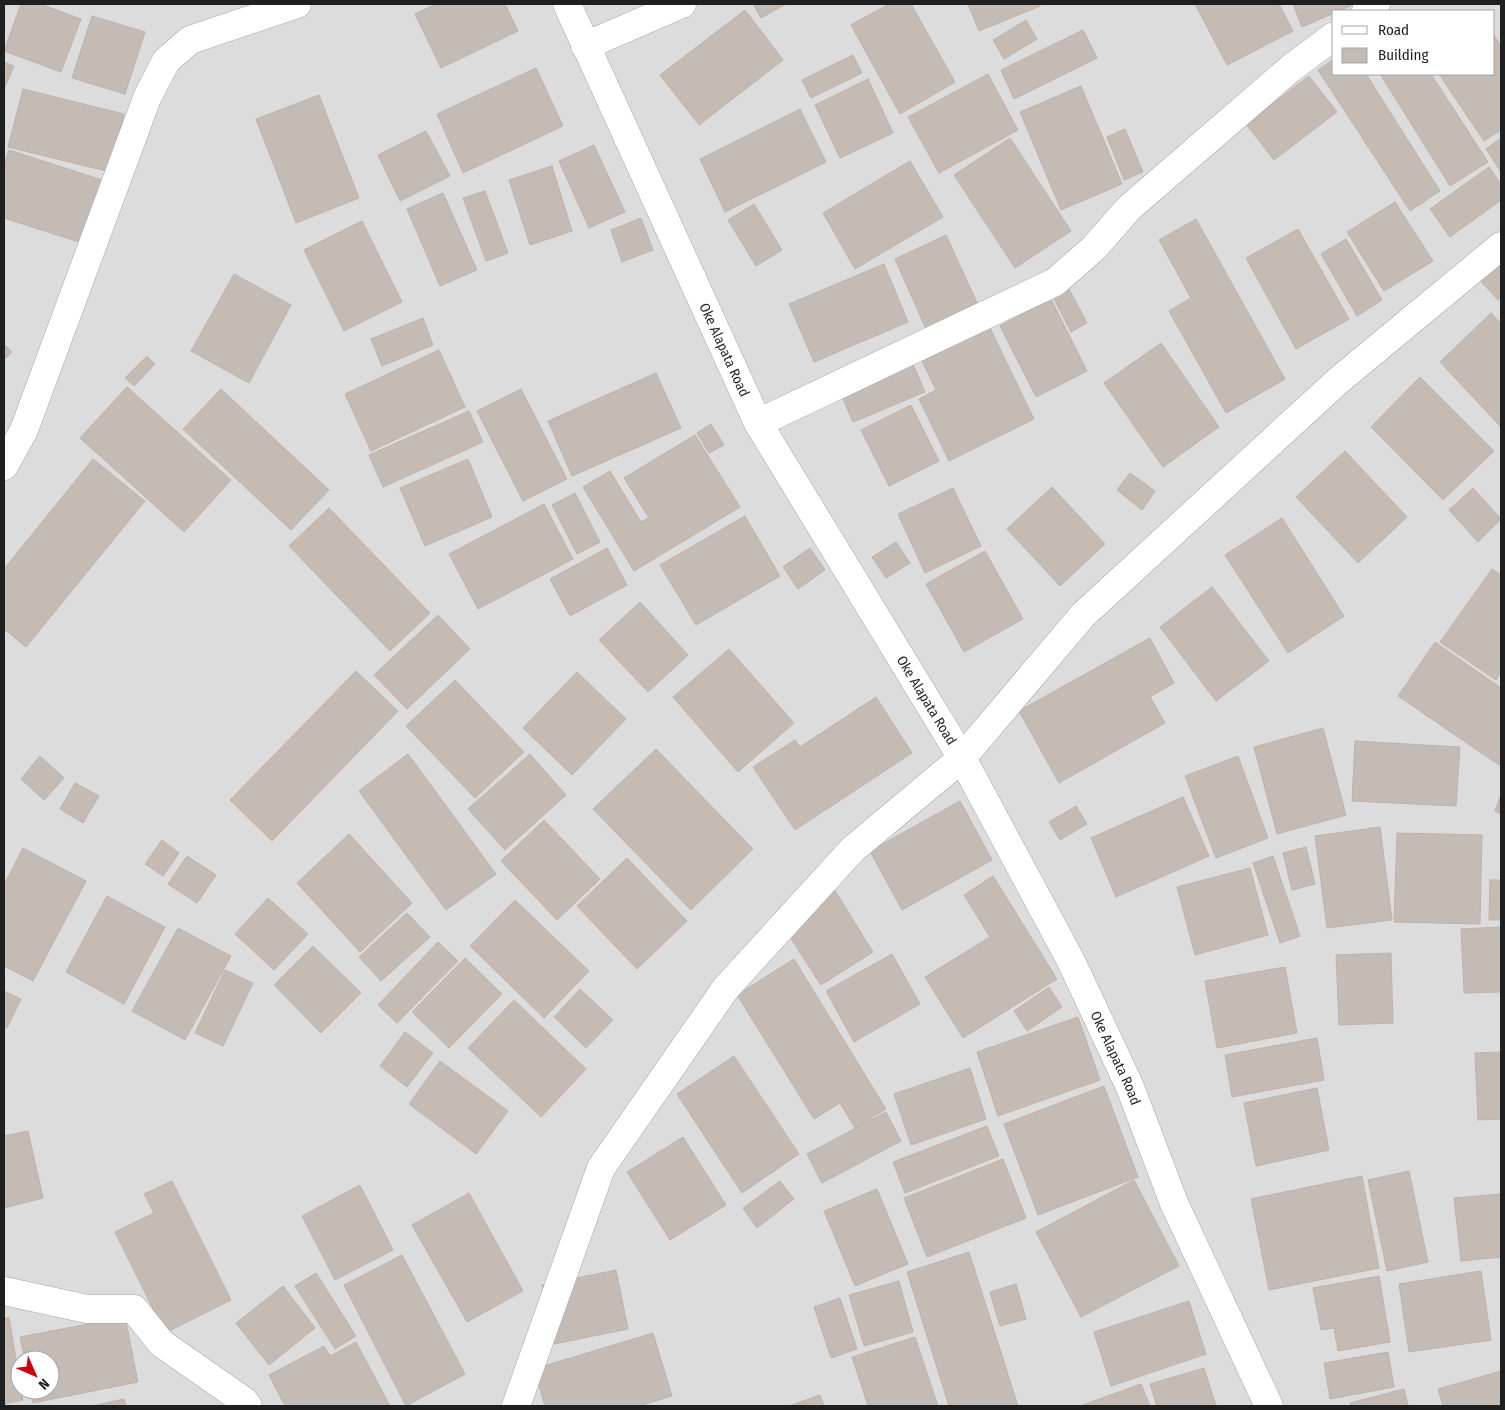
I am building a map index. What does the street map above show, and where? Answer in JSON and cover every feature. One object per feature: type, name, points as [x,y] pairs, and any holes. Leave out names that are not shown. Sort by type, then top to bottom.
[{"type":"street","points":[[4,466],[24,430],[143,107],[166,61],[190,40],[297,4]]},
{"type":"street","name":"Oke Alapata Road","points":[[567,4],[758,423],[962,758],[1071,961],[1130,1087],[1174,1203],[1269,1406]]},
{"type":"street","points":[[586,46],[682,4]]},
{"type":"street","points":[[758,423],[1055,282],[1094,248],[1129,208],[1290,69],[1332,38]]},
{"type":"street","points":[[516,1406],[601,1168],[726,988],[853,849],[962,758],[1083,616],[1339,380],[1501,246]]},
{"type":"street","points":[[4,1291],[87,1309],[134,1309],[161,1343],[211,1377],[248,1406]]},
{"type":"shaded area","points":[[4,4],[1501,4],[1501,1406],[4,1406]]},
{"type":"building","points":[[21,4],[40,4],[81,19],[61,72],[4,51]]},
{"type":"building","points":[[436,4],[505,4],[518,31],[441,68],[415,14]]},
{"type":"building","points":[[753,4],[786,4],[761,18]]},
{"type":"building","points":[[889,4],[911,4],[955,82],[900,114],[851,25]]},
{"type":"building","points":[[968,4],[1039,4],[1040,6],[979,31]]},
{"type":"building","points":[[1195,4],[1279,4],[1293,31],[1227,65]]},
{"type":"building","points":[[1293,4],[1355,4],[1341,10],[1332,10],[1332,14],[1302,27]]},
{"type":"building","points":[[745,10],[783,60],[699,125],[660,75]]},
{"type":"building","points":[[92,16],[145,32],[125,94],[72,78]]},
{"type":"building","points":[[1026,20],[1037,39],[1004,59],[993,40]]},
{"type":"building","points":[[1083,30],[1097,58],[1014,99],[1001,70]]},
{"type":"building","points":[[1495,37],[1501,46],[1501,130],[1484,141],[1440,75],[1495,75]]},
{"type":"building","points":[[853,55],[862,73],[811,98],[802,80]]},
{"type":"building","points":[[1332,60],[1332,75],[1367,75],[1440,191],[1410,211],[1318,70]]},
{"type":"building","points":[[4,62],[14,66],[4,89]]},
{"type":"building","points":[[536,68],[563,126],[463,173],[437,114]]},
{"type":"building","points":[[988,74],[1018,130],[939,173],[908,117]]},
{"type":"building","points":[[1381,75],[1432,75],[1488,162],[1450,186]]},
{"type":"building","points":[[1309,76],[1337,112],[1274,160],[1246,124]]},
{"type":"building","points":[[868,79],[893,133],[840,158],[815,105]]},
{"type":"building","points":[[1081,86],[1122,184],[1061,210],[1020,112]]},
{"type":"building","points":[[23,89],[124,114],[110,172],[8,147]]},
{"type":"building","points":[[319,95],[359,198],[296,223],[256,119]]},
{"type":"building","points":[[800,109],[826,162],[725,212],[700,159]]},
{"type":"building","points":[[1125,129],[1143,172],[1124,180],[1107,137]]},
{"type":"building","points":[[426,131],[450,176],[400,201],[378,155]]},
{"type":"building","points":[[1010,138],[1071,231],[1015,268],[954,175]]},
{"type":"building","points":[[1501,138],[1501,172],[1486,149]]},
{"type":"building","points":[[594,145],[625,212],[589,228],[559,161]]},
{"type":"building","points":[[9,150],[105,181],[85,244],[4,218],[4,165]]},
{"type":"building","points":[[910,161],[943,217],[855,269],[823,213]]},
{"type":"building","points":[[552,166],[572,231],[530,245],[509,180]]},
{"type":"building","points":[[1489,167],[1501,184],[1501,200],[1450,237],[1430,209]]},
{"type":"building","points":[[485,191],[508,253],[486,261],[463,198]]},
{"type":"building","points":[[443,193],[477,270],[440,286],[407,209]]},
{"type":"building","points":[[1395,202],[1433,261],[1384,291],[1347,232]]},
{"type":"building","points":[[754,204],[782,250],[756,266],[728,220]]},
{"type":"building","points":[[641,218],[653,250],[622,262],[611,230]]},
{"type":"building","points":[[1196,219],[1285,379],[1226,413],[1169,311],[1191,298],[1159,240]]},
{"type":"building","points":[[362,221],[402,302],[344,331],[304,250]]},
{"type":"building","points":[[1298,229],[1349,319],[1296,349],[1246,258]]},
{"type":"building","points":[[946,235],[978,305],[926,329],[895,259]]},
{"type":"building","points":[[1346,239],[1382,300],[1357,316],[1321,254]]},
{"type":"building","points":[[1501,251],[1501,296],[1498,300],[1475,275]]},
{"type":"building","points":[[884,264],[908,322],[814,362],[789,304]]},
{"type":"building","points":[[234,274],[291,305],[249,383],[191,351]]},
{"type":"building","points":[[1069,289],[1087,323],[1071,332],[1053,297]]},
{"type":"building","points":[[1051,299],[1087,371],[1036,397],[1000,326]]},
{"type":"building","points":[[1491,313],[1501,324],[1501,427],[1440,362]]},
{"type":"building","points":[[423,318],[433,345],[382,366],[371,339]]},
{"type":"building","points":[[990,328],[1034,419],[949,461],[919,399],[936,390],[922,361]]},
{"type":"building","points":[[1161,343],[1219,427],[1163,467],[1104,383]]},
{"type":"building","points":[[4,344],[12,352],[4,360]]},
{"type":"building","points":[[439,350],[465,407],[371,451],[345,394]]},
{"type":"building","points":[[147,356],[155,364],[134,386],[125,378]]},
{"type":"building","points":[[912,362],[925,392],[853,422],[840,392]]},
{"type":"building","points":[[656,373],[681,428],[572,476],[548,421]]},
{"type":"building","points":[[1420,377],[1494,451],[1443,500],[1371,427]]},
{"type":"building","points":[[127,387],[231,480],[184,532],[80,438]]},
{"type":"building","points":[[221,389],[329,490],[291,530],[183,429]]},
{"type":"building","points":[[521,389],[567,479],[523,501],[477,411]]},
{"type":"building","points":[[911,405],[939,461],[889,486],[861,430]]},
{"type":"building","points":[[469,411],[483,442],[383,487],[369,455]]},
{"type":"building","points":[[711,424],[724,445],[709,453],[697,433]]},
{"type":"building","points":[[695,435],[740,507],[634,571],[583,487],[610,471],[641,522],[649,518],[624,478]]},
{"type":"building","points":[[1345,451],[1407,517],[1358,563],[1296,497]]},
{"type":"building","points":[[93,459],[145,501],[26,647],[4,629],[4,569]]},
{"type":"building","points":[[468,459],[492,517],[425,546],[400,488]]},
{"type":"building","points":[[1130,473],[1155,491],[1142,510],[1117,490]]},
{"type":"building","points":[[1052,487],[1105,544],[1060,586],[1007,529]]},
{"type":"building","points":[[953,488],[981,546],[925,573],[898,514]]},
{"type":"building","points":[[1473,488],[1501,519],[1478,542],[1449,510]]},
{"type":"building","points":[[575,493],[600,542],[577,554],[552,505]]},
{"type":"building","points":[[544,504],[573,559],[478,609],[449,554]]},
{"type":"building","points":[[329,508],[430,613],[390,651],[289,546]]},
{"type":"building","points":[[745,516],[780,576],[696,625],[660,565]]},
{"type":"building","points":[[1282,518],[1344,616],[1288,653],[1225,555]]},
{"type":"building","points":[[896,542],[910,563],[886,578],[872,557]]},
{"type":"building","points":[[607,548],[627,585],[570,616],[550,579]]},
{"type":"building","points":[[810,548],[825,570],[798,589],[783,567]]},
{"type":"building","points":[[985,551],[1023,619],[964,652],[926,584]]},
{"type":"building","points":[[1492,569],[1501,575],[1501,672],[1496,680],[1440,642]]},
{"type":"building","points":[[1212,587],[1269,661],[1216,701],[1160,627]]},
{"type":"building","points":[[640,602],[688,655],[648,692],[599,640]]},
{"type":"building","points":[[438,615],[470,649],[407,709],[374,675]]},
{"type":"building","points":[[1150,638],[1174,683],[1150,697],[1165,723],[1059,783],[1019,711]]},
{"type":"building","points":[[1435,642],[1501,688],[1501,762],[1499,765],[1398,696]]},
{"type":"building","points":[[729,649],[794,723],[738,772],[673,697]]},
{"type":"building","points":[[356,671],[398,711],[272,841],[230,800]]},
{"type":"building","points":[[577,672],[626,719],[572,775],[523,728]]},
{"type":"building","points":[[455,680],[524,752],[475,798],[406,726]]},
{"type":"building","points":[[876,697],[912,753],[795,830],[753,767],[795,740],[800,747]]},
{"type":"building","points":[[1323,728],[1346,815],[1277,834],[1254,747]]},
{"type":"building","points":[[1355,741],[1460,747],[1456,806],[1352,801]]},
{"type":"building","points":[[656,749],[753,849],[691,910],[593,809]]},
{"type":"building","points":[[408,754],[496,874],[446,910],[359,791]]},
{"type":"building","points":[[530,754],[566,795],[505,850],[468,809]]},
{"type":"building","points":[[40,756],[64,778],[44,800],[21,779]]},
{"type":"building","points":[[1238,756],[1268,838],[1216,858],[1185,776]]},
{"type":"building","points":[[75,783],[99,796],[83,823],[60,809]]},
{"type":"building","points":[[1501,795],[1501,814],[1495,811]]},
{"type":"building","points":[[1183,797],[1209,856],[1116,897],[1091,838]]},
{"type":"building","points":[[960,801],[992,860],[902,910],[870,851]]},
{"type":"building","points":[[1076,806],[1087,824],[1060,840],[1049,822]]},
{"type":"building","points":[[544,820],[600,879],[557,920],[501,861]]},
{"type":"building","points":[[1380,827],[1392,920],[1327,928],[1315,836]]},
{"type":"building","points":[[1397,833],[1482,835],[1480,924],[1394,922]]},
{"type":"building","points":[[349,834],[412,903],[360,952],[297,883]]},
{"type":"building","points":[[162,840],[179,853],[163,876],[145,864]]},
{"type":"building","points":[[1306,847],[1315,884],[1292,890],[1283,853]]},
{"type":"building","points":[[23,848],[86,881],[33,981],[4,966],[4,885]]},
{"type":"building","points":[[187,856],[216,875],[197,903],[168,884]]},
{"type":"building","points":[[1273,856],[1300,936],[1280,943],[1253,863]]},
{"type":"building","points":[[627,858],[687,921],[637,969],[577,906]]},
{"type":"building","points":[[1250,868],[1268,935],[1195,955],[1177,887]]},
{"type":"building","points":[[993,876],[1057,979],[963,1038],[925,977],[990,937],[964,895]]},
{"type":"building","points":[[1490,880],[1501,880],[1501,920],[1489,920]]},
{"type":"building","points":[[834,889],[873,952],[821,985],[781,923]]},
{"type":"building","points":[[107,896],[165,927],[124,1004],[66,972]]},
{"type":"building","points":[[268,898],[308,934],[274,970],[235,934]]},
{"type":"building","points":[[515,900],[589,971],[544,1018],[470,946]]},
{"type":"building","points":[[407,913],[430,937],[381,981],[359,957]]},
{"type":"building","points":[[1501,927],[1501,992],[1464,993],[1461,929]]},
{"type":"building","points":[[178,928],[231,956],[185,1040],[132,1011]]},
{"type":"building","points":[[438,942],[458,961],[397,1023],[378,1005]]},
{"type":"building","points":[[313,946],[361,993],[321,1033],[274,985]]},
{"type":"building","points":[[1391,953],[1393,1023],[1339,1025],[1336,955]]},
{"type":"building","points":[[892,954],[920,1004],[854,1042],[826,991]]},
{"type":"building","points":[[465,958],[502,994],[449,1048],[412,1012]]},
{"type":"building","points":[[794,959],[886,1109],[855,1128],[840,1103],[814,1119],[737,995]]},
{"type":"building","points":[[1285,967],[1297,1033],[1217,1048],[1205,981]]},
{"type":"building","points":[[225,970],[253,983],[223,1046],[195,1033]]},
{"type":"building","points":[[1049,987],[1062,1007],[1027,1031],[1014,1011]]},
{"type":"building","points":[[580,989],[613,1020],[586,1048],[554,1017]]},
{"type":"building","points":[[4,991],[21,999],[7,1028],[4,1027]]},
{"type":"building","points":[[514,1000],[586,1069],[541,1117],[468,1048]]},
{"type":"building","points":[[1078,1017],[1100,1080],[998,1116],[977,1052]]},
{"type":"building","points":[[405,1032],[433,1053],[407,1087],[380,1066]]},
{"type":"building","points":[[1317,1038],[1324,1080],[1232,1097],[1225,1055]]},
{"type":"building","points":[[1501,1052],[1501,1119],[1478,1120],[1475,1053]]},
{"type":"building","points":[[734,1056],[799,1154],[742,1193],[677,1094]]},
{"type":"building","points":[[440,1061],[508,1111],[476,1154],[409,1104]]},
{"type":"building","points":[[970,1068],[986,1119],[911,1145],[894,1094]]},
{"type":"building","points":[[1104,1086],[1138,1177],[1038,1215],[1004,1124]]},
{"type":"building","points":[[1317,1088],[1329,1150],[1256,1166],[1244,1103]]},
{"type":"building","points":[[886,1112],[901,1141],[822,1183],[807,1154]]},
{"type":"building","points":[[987,1126],[999,1156],[905,1193],[893,1162]]},
{"type":"building","points":[[28,1131],[43,1198],[4,1208],[4,1136]]},
{"type":"building","points":[[683,1137],[726,1205],[670,1240],[627,1172]]},
{"type":"building","points":[[1003,1159],[1026,1218],[927,1257],[904,1198]]},
{"type":"building","points":[[1409,1171],[1428,1262],[1387,1271],[1368,1180]]},
{"type":"building","points":[[1362,1176],[1379,1268],[1269,1290],[1251,1199]]},
{"type":"building","points":[[1134,1180],[1179,1266],[1081,1317],[1036,1232]]},
{"type":"building","points":[[172,1181],[231,1300],[165,1333],[115,1232],[154,1213],[144,1194]]},
{"type":"building","points":[[780,1181],[794,1199],[757,1228],[743,1208]]},
{"type":"building","points":[[360,1185],[393,1250],[335,1280],[302,1216]]},
{"type":"building","points":[[877,1189],[908,1264],[855,1286],[824,1211]]},
{"type":"building","points":[[469,1193],[523,1291],[467,1322],[412,1225]]},
{"type":"building","points":[[1501,1194],[1501,1257],[1461,1261],[1454,1198]]},
{"type":"building","points":[[969,1252],[1018,1406],[949,1406],[907,1272]]},
{"type":"building","points":[[402,1255],[465,1374],[406,1406],[344,1285]]},
{"type":"building","points":[[616,1270],[628,1329],[554,1344],[542,1285]]},
{"type":"building","points":[[1481,1271],[1491,1340],[1409,1352],[1399,1284]]},
{"type":"building","points":[[316,1273],[356,1336],[335,1349],[295,1286]]},
{"type":"building","points":[[1379,1276],[1390,1342],[1338,1351],[1334,1328],[1321,1330],[1313,1288]]},
{"type":"building","points":[[899,1281],[913,1332],[864,1346],[849,1295]]},
{"type":"building","points":[[1016,1284],[1026,1319],[1000,1326],[990,1292]]},
{"type":"building","points":[[283,1286],[315,1328],[269,1365],[236,1323]]},
{"type":"building","points":[[840,1298],[857,1349],[831,1358],[814,1307]]},
{"type":"building","points":[[1189,1301],[1206,1354],[1111,1386],[1094,1332]]},
{"type":"building","points":[[125,1317],[138,1382],[60,1398],[60,1350],[23,1350],[20,1337]]},
{"type":"building","points":[[4,1318],[9,1318],[14,1350],[10,1350],[10,1400],[23,1400],[4,1404]]},
{"type":"building","points":[[653,1333],[672,1396],[639,1406],[545,1406],[534,1369]]},
{"type":"building","points":[[915,1337],[938,1406],[868,1406],[852,1357]]},
{"type":"building","points":[[356,1342],[390,1406],[285,1406],[269,1375],[324,1346],[330,1356]]},
{"type":"building","points":[[1388,1352],[1394,1387],[1330,1399],[1324,1363]]},
{"type":"building","points":[[1204,1368],[1216,1406],[1157,1406],[1150,1384]]},
{"type":"building","points":[[1501,1371],[1501,1406],[1443,1406],[1438,1389]]},
{"type":"building","points":[[1141,1384],[1150,1406],[1080,1406]]},
{"type":"building","points":[[1404,1389],[1408,1406],[1351,1406],[1350,1403]]},
{"type":"building","points":[[820,1395],[824,1406],[789,1406]]},
{"type":"building","points":[[124,1399],[126,1406],[92,1406]]},
{"type":"building","points":[[32,1400],[48,1400],[33,1403]]}]
